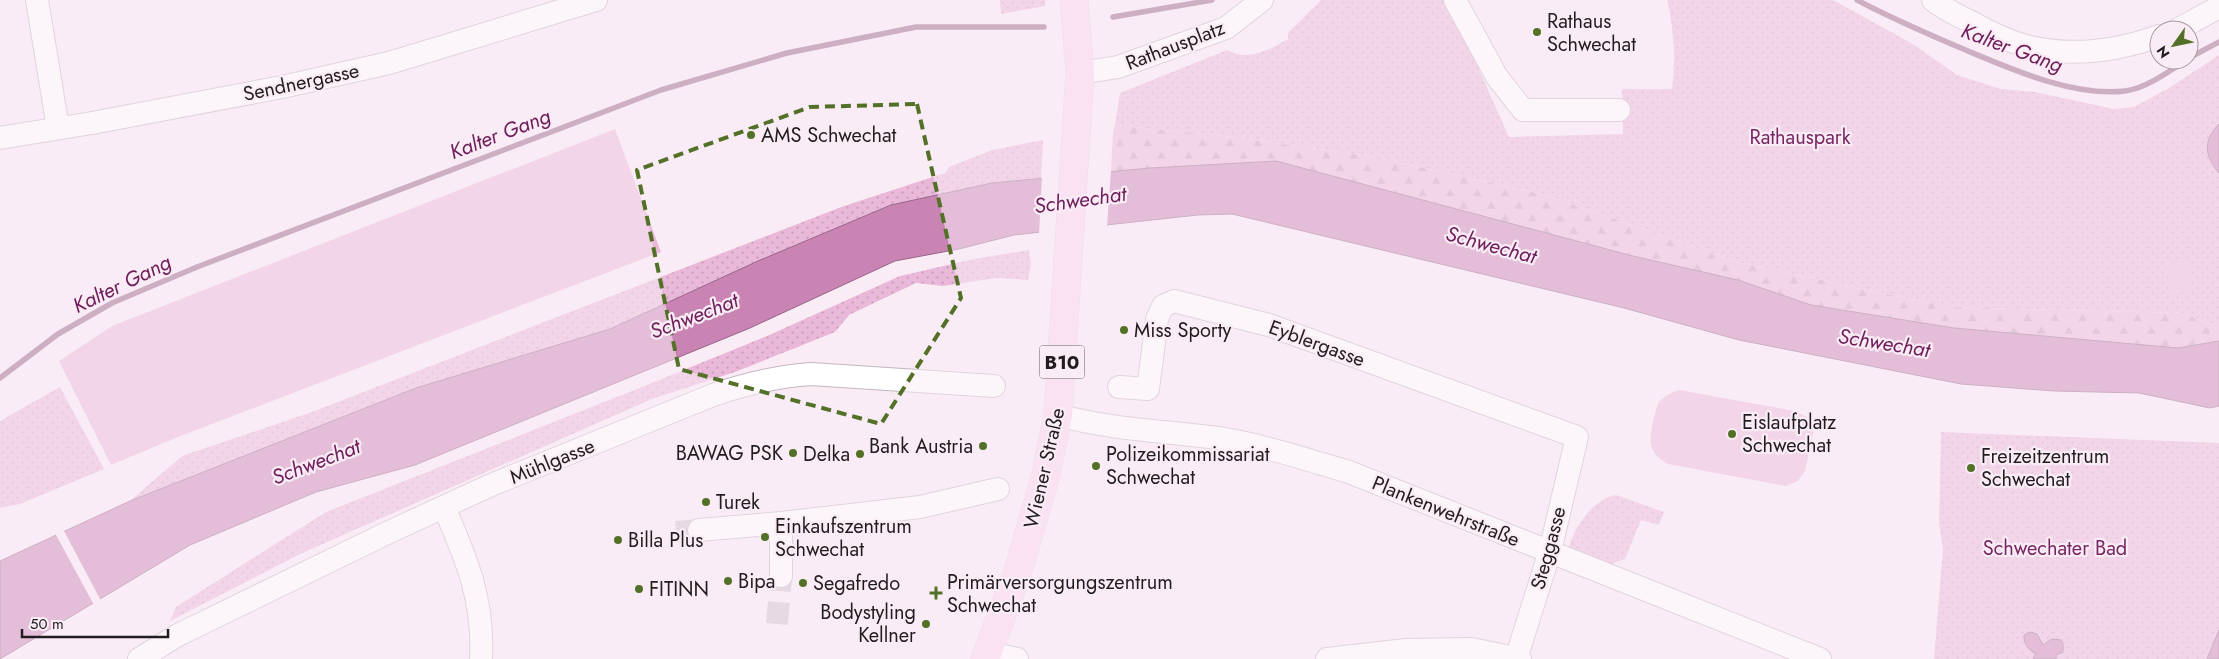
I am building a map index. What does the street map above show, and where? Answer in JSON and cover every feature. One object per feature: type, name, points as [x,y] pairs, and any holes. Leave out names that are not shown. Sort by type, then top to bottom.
[{"type":"main road","name":"Wiener Straße","points":[[986,655],[1016,578],[1046,474],[1058,415],[1080,73],[1074,0]]},
{"type":"street","points":[[37,0],[58,128]]},
{"type":"street","name":"Sendnergasse","points":[[0,138],[282,87],[389,62],[596,0]]},
{"type":"street","name":"Rathausplatz","points":[[1080,73],[1118,67],[1226,28],[1262,0]]},
{"type":"street","points":[[1455,0],[1497,77],[1523,110],[1619,110]]},
{"type":"street","points":[[1933,0],[1941,8],[1994,34],[2026,46],[2064,51],[2100,50],[2134,45],[2149,40]]},
{"type":"street","points":[[2195,20],[2219,7]]},
{"type":"street","name":"Eyblergasse","points":[[1120,386],[1148,389],[1157,319],[1163,306],[1174,301],[1269,325],[1577,437]]},
{"type":"street","name":"Mühlgasse","points":[[151,656],[178,635],[444,507],[714,395],[745,385],[782,376],[811,374],[994,386]]},
{"type":"street","name":"Plankenwehrstraße","points":[[1058,415],[1088,424],[1226,440],[1288,454],[1349,472],[1820,659]]},
{"type":"street","name":"Steggasse","points":[[1518,658],[1550,551],[1577,437]]},
{"type":"street","points":[[699,530],[781,524],[920,507],[998,490]]},
{"type":"street","points":[[444,507],[468,560],[478,600],[482,635],[481,659]]},
{"type":"street","points":[[781,524],[781,576]]},
{"type":"street","points":[[1327,659],[1389,652],[1471,649],[1518,658]]},
{"type":"street","points":[[986,655],[1017,659]]},
{"type":"highlighted area","points":[[917,104],[961,298],[881,424],[679,369],[637,170],[810,107]]},
{"type":"green space","points":[[1000,0],[1045,0],[1045,6],[1001,14]]},
{"type":"green space","name":"Rathauspark","points":[[1321,0],[1448,0],[1509,137],[1623,134],[1622,89],[1672,89],[1674,44],[1667,0],[1833,0],[1913,44],[1957,75],[2001,89],[2035,92],[2114,109],[2134,107],[2199,70],[2219,55],[2219,323],[2210,324],[2183,313],[1948,307],[1737,262],[1546,195],[1375,157],[1225,136],[1115,125],[1120,93],[1227,50],[1242,55],[1258,53],[1288,39],[1288,33]]},
{"type":"green space","points":[[1115,125],[1225,136],[1375,157],[1546,195],[1737,262],[1948,307],[2183,313],[2210,324],[2219,323],[2219,341],[2178,348],[1954,328],[1811,305],[1738,280],[1633,256],[1276,161],[1111,172]]},
{"type":"green space","points":[[615,129],[661,252],[178,437],[111,465],[59,361],[112,326]]},
{"type":"green space","points":[[1043,140],[1041,178],[992,183],[891,205],[758,261],[610,329],[416,388],[130,501],[182,456],[312,412],[844,206],[945,173],[949,167],[992,150]]},
{"type":"green space","points":[[1029,250],[1031,264],[1028,280],[997,278],[943,286],[916,283],[849,315],[835,332],[735,372],[652,399],[300,554],[170,621],[176,607],[326,512],[767,336],[900,276],[974,259]]},
{"type":"green space","points":[[2190,262],[2191,292],[2169,293],[2167,263]]},
{"type":"green space","points":[[60,387],[104,469],[20,504],[0,508],[0,421]]},
{"type":"green space","name":"Eislaufplatz Schwechat","points":[[1679,390],[1795,411],[1809,418],[1814,429],[1805,471],[1798,481],[1786,486],[1668,464],[1661,460],[1653,451],[1651,440],[1656,409],[1663,398]]},
{"type":"green space","name":"Schwechater Bad","points":[[1941,432],[2219,443],[2219,659],[1934,659],[1943,549],[1939,524]]},
{"type":"green space","points":[[1616,495],[1664,512],[1659,525],[1641,520],[1625,559],[1611,564],[1569,547],[1580,522],[1586,515],[1600,502]]},
{"type":"water","points":[[2219,124],[2219,173],[2210,160],[2207,148],[2210,136]]},
{"type":"water","name":"Schwechat","points":[[1276,161],[1633,256],[1738,280],[1811,305],[1954,328],[2178,348],[2219,341],[2219,406],[2210,408],[2139,393],[2054,391],[1961,384],[1739,340],[1624,308],[1232,214],[1198,215],[1014,235],[959,249],[895,261],[750,328],[415,465],[316,492],[190,545],[0,659],[0,561],[130,501],[416,388],[610,329],[758,261],[891,205],[992,183],[1150,168]]},
{"type":"water","points":[[2219,630],[2219,659],[2207,659]]},
{"type":"water","points":[[2030,632],[2037,634],[2043,645],[2052,639],[2061,640],[2063,652],[2056,655],[2056,659],[2033,659],[2036,653],[2024,641],[2024,635]]},
{"type":"pier","points":[[1111,170],[1107,227],[1039,235],[1042,176]]},
{"type":"pier","points":[[63,529],[101,601],[94,605],[55,533]]},
{"type":"waterway","name":"Kalter Gang","points":[[1113,17],[1212,0]]},
{"type":"waterway","name":"Kalter Gang","points":[[1857,0],[1912,27],[2004,66],[2065,86],[2106,92],[2133,90],[2157,79],[2171,70]]},
{"type":"waterway","name":"Kalter Gang","points":[[0,378],[58,334],[112,303],[197,267],[661,90],[787,53],[916,27],[1044,27]]},
{"type":"waterway","name":"Kalter Gang","points":[[2199,53],[2219,42]]},
{"type":"tunnel","points":[[676,532],[699,530]]},
{"type":"tunnel","points":[[777,624],[781,576]]},
{"type":"place","name":"Rathaus Schwechat","points":[[1537,32]]},
{"type":"place","name":"AMS Schwechat","points":[[751,135]]},
{"type":"place","name":"Miss Sporty","points":[[1124,330]]},
{"type":"place","name":"Eislaufplatz Schwechat","points":[[1732,434]]},
{"type":"place","name":"Bank Austria","points":[[983,446]]},
{"type":"place","name":"BAWAG PSK","points":[[793,453]]},
{"type":"place","name":"Delka","points":[[860,454]]},
{"type":"place","name":"Polizeikommissariat Schwechat","points":[[1096,466]]},
{"type":"place","name":"Freizeitzentrum Schwechat","points":[[1971,468]]},
{"type":"place","name":"Turek","points":[[706,502]]},
{"type":"place","name":"Einkaufszentrum Schwechat","points":[[765,537]]},
{"type":"place","name":"Billa Plus","points":[[618,540]]},
{"type":"place","name":"Bipa","points":[[728,581]]},
{"type":"place","name":"Segafredo","points":[[803,583]]},
{"type":"place","name":"FITINN","points":[[639,589]]},
{"type":"place","name":"Primärversorgungszentrum Schwechat","points":[[936,593]]},
{"type":"place","name":"Bodystyling Kellner","points":[[926,624]]}]
